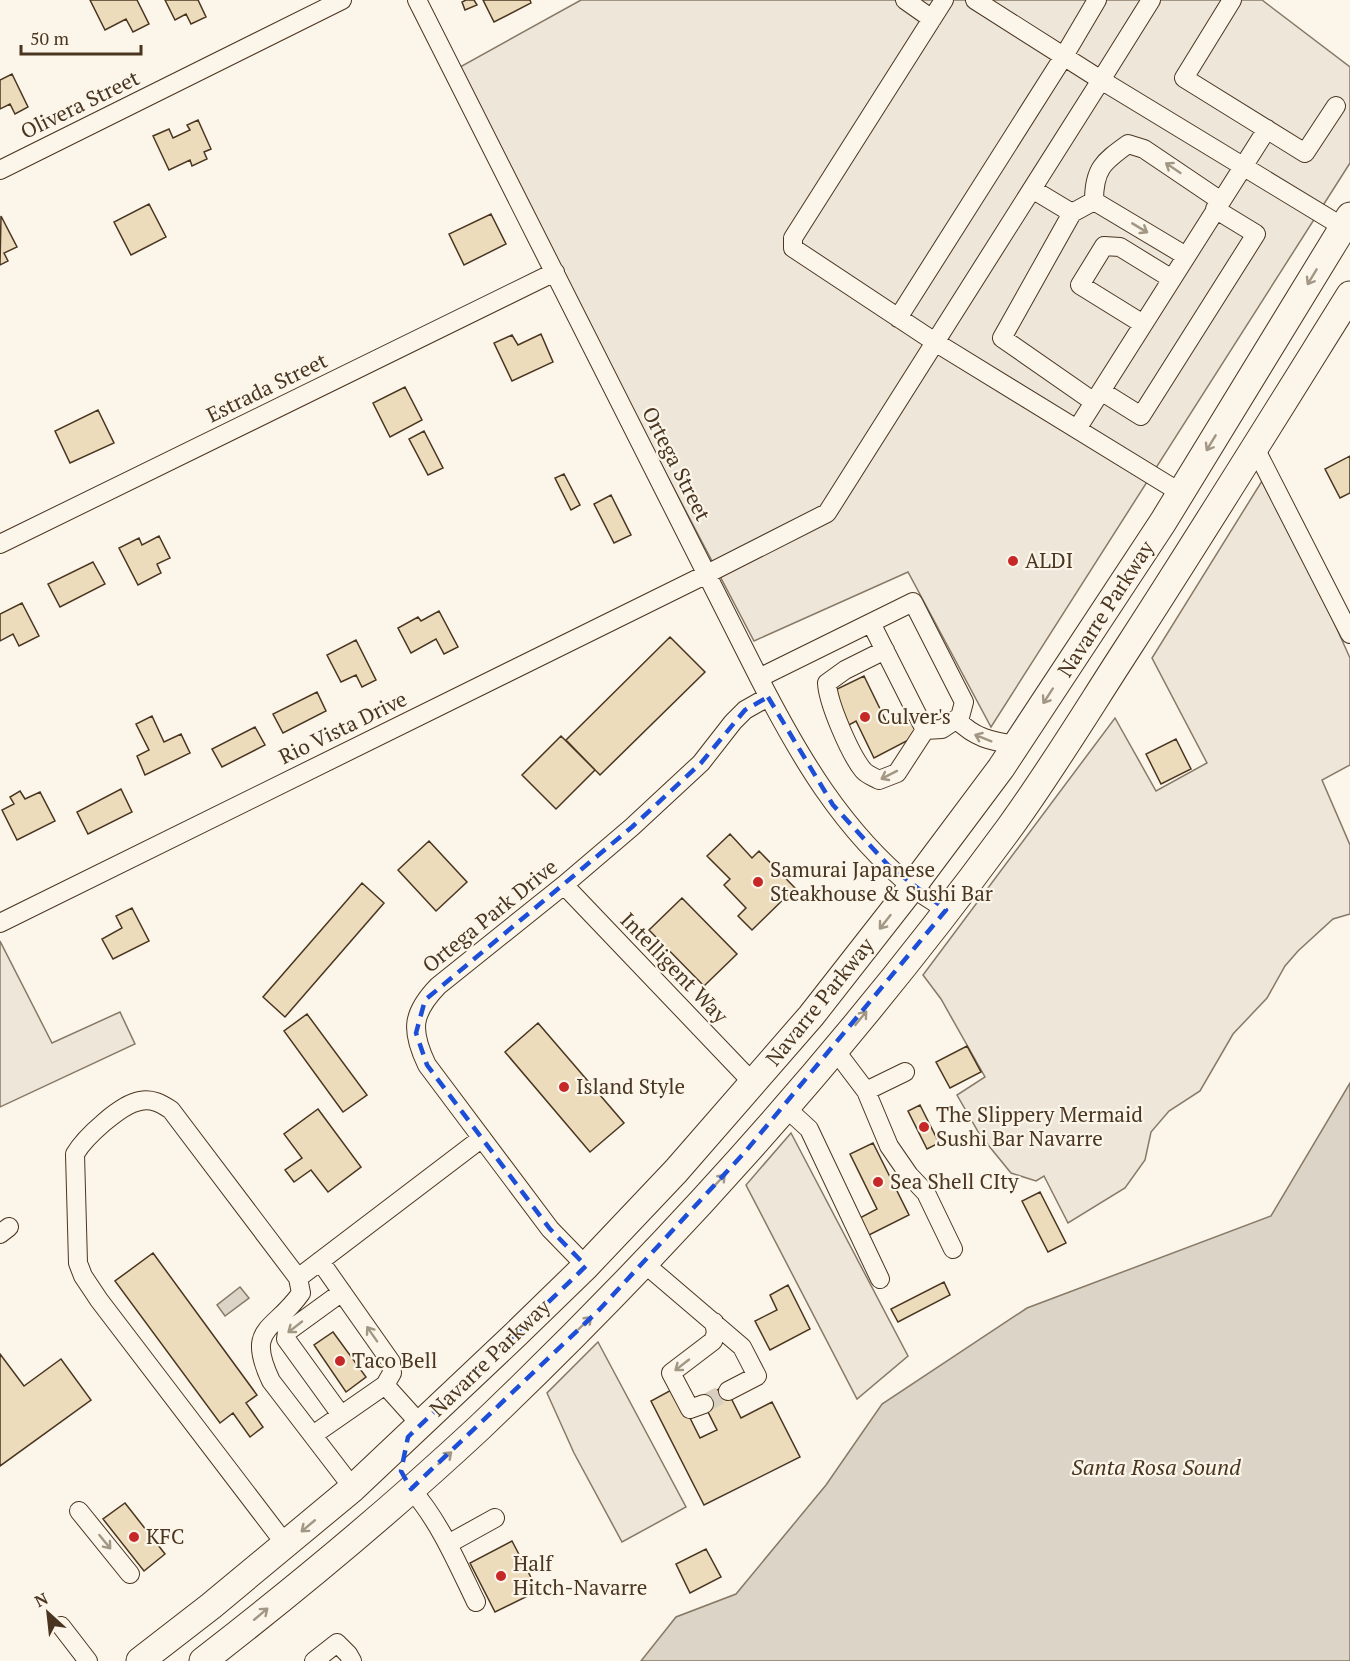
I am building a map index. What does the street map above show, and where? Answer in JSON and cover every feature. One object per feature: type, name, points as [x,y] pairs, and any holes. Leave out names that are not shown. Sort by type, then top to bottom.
[{"type":"highway","name":"Navarre Parkway","points":[[140,1661],[286,1545],[349,1491],[586,1266],[676,1171],[811,1016],[912,887],[1016,745],[1181,493],[1348,225]]},
{"type":"highway","name":"Navarre Parkway","points":[[203,1661],[411,1489],[510,1397],[599,1310],[746,1152],[835,1050],[1018,815],[1095,699],[1350,295]]},
{"type":"highway","points":[[411,1489],[401,1471],[414,1431]]},
{"type":"highway","points":[[349,1491],[353,1538]]},
{"type":"street","name":"Olivera Street","points":[[0,170],[342,0]]},
{"type":"street","name":"Ortega Street","points":[[417,0],[768,697],[802,758],[833,805],[882,859],[912,887],[946,910]]},
{"type":"street","points":[[905,0],[932,19]]},
{"type":"street","points":[[944,0],[793,238],[793,248],[935,342],[1181,493]]},
{"type":"street","points":[[975,0],[1244,167],[1348,225]]},
{"type":"street","points":[[898,318],[1097,0]]},
{"type":"street","name":"Rio Vista Drive","points":[[0,923],[827,513],[1151,0]]},
{"type":"street","points":[[1232,0],[1184,78],[1305,153],[1335,106]]},
{"type":"street","points":[[1077,429],[1267,129]]},
{"type":"street","points":[[1128,144],[1144,148],[1256,234],[1141,416],[1097,397],[1002,338],[1072,213],[1094,201],[1094,182],[1106,160],[1128,144]]},
{"type":"street","points":[[1032,189],[1072,213]]},
{"type":"street","points":[[1094,201],[1186,256]]},
{"type":"street","points":[[1143,324],[1080,285],[1104,246],[1120,247],[1172,279]]},
{"type":"street","name":"Estrada Street","points":[[0,544],[555,272]]},
{"type":"street","points":[[1255,448],[1350,634]]},
{"type":"street","points":[[759,678],[913,602],[964,702],[960,717],[942,729],[925,730]]},
{"type":"street","points":[[871,623],[925,730]]},
{"type":"street","points":[[885,650],[845,670],[827,683],[827,695],[855,756],[865,772],[879,780],[897,773],[925,730]]},
{"type":"street","name":"Ortega Park Drive","points":[[586,1266],[550,1229],[427,1065],[416,1033],[417,1014],[424,1000],[438,986],[633,827],[701,763],[744,710],[768,697]]},
{"type":"street","points":[[956,719],[969,732],[992,742],[1016,745]]},
{"type":"street","name":"Intelligent Way","points":[[564,885],[753,1083]]},
{"type":"street","points":[[835,1050],[866,1090],[889,1146],[909,1175],[926,1193],[953,1249]]},
{"type":"street","points":[[866,1090],[905,1072]]},
{"type":"street","points":[[286,1545],[99,1300],[83,1276],[78,1263],[75,1154],[81,1144],[126,1106],[142,1100],[158,1102],[171,1110],[298,1278],[301,1293],[291,1308],[263,1334],[260,1347],[262,1361],[271,1381],[313,1436],[349,1491]]},
{"type":"street","points":[[785,1107],[809,1129],[880,1279]]},
{"type":"street","points":[[298,1278],[482,1138]]},
{"type":"street","points":[[313,1436],[385,1385],[392,1373],[391,1362],[320,1261]]},
{"type":"street","points":[[641,1264],[653,1271],[742,1347],[757,1376],[728,1391]]},
{"type":"street","points":[[341,1415],[286,1339],[287,1332],[342,1292]]},
{"type":"street","points":[[704,1404],[690,1409],[671,1373],[713,1341],[716,1333],[714,1322]]},
{"type":"street","points":[[385,1385],[414,1431]]},
{"type":"street","points":[[411,1489],[448,1544],[476,1602]]},
{"type":"street","points":[[79,1511],[130,1574]]},
{"type":"street","points":[[448,1544],[495,1518]]},
{"type":"street","points":[[61,1626],[88,1661]]},
{"type":"street","points":[[314,1661],[337,1642],[352,1661]]},
{"type":"highlighted area","points":[[768,697],[833,805],[888,865],[946,910],[927,935],[745,1152],[599,1310],[411,1489],[401,1471],[408,1437],[586,1266],[550,1229],[427,1065],[416,1033],[425,1000],[632,827],[701,763],[745,710]]},
{"type":"shaded area","points":[[581,0],[1262,0],[1350,67],[1350,163],[991,727],[908,572],[754,641],[650,443],[460,67]]},
{"type":"shaded area","points":[[1262,481],[1328,609],[1350,658],[1350,765],[1322,780],[1350,845],[1350,914],[1333,919],[1285,966],[1267,998],[1233,1034],[1200,1091],[1169,1111],[1151,1132],[1145,1160],[1125,1188],[1068,1223],[1044,1176],[1036,1181],[1011,1173],[980,1135],[957,1095],[985,1077],[941,999],[923,975],[1115,718],[1156,791],[1207,763],[1152,658]]},
{"type":"shaded area","points":[[0,941],[52,1043],[120,1012],[135,1044],[0,1107]]},
{"type":"shaded area","points":[[791,1133],[908,1356],[857,1399],[746,1185]]},
{"type":"shaded area","points":[[598,1342],[686,1507],[622,1542],[574,1453],[547,1393]]},
{"type":"water","name":"Santa Rosa Sound","points":[[1350,1083],[1350,1661],[641,1661],[676,1617],[736,1594],[826,1485],[882,1404],[1027,1308],[1271,1216]]},
{"type":"water","points":[[240,1287],[249,1298],[225,1316],[217,1305]]},
{"type":"building","points":[[90,0],[137,0],[149,24],[133,32],[126,19],[105,30]]},
{"type":"building","points":[[165,0],[198,0],[206,17],[191,24],[186,14],[175,20]]},
{"type":"building","points":[[474,0],[477,5],[465,10],[462,2]]},
{"type":"building","points":[[483,0],[530,0],[531,3],[494,22]]},
{"type":"building","points":[[12,74],[28,107],[15,114],[10,104],[0,109],[0,80]]},
{"type":"building","points":[[198,120],[211,149],[204,152],[207,159],[192,166],[190,160],[169,170],[153,136],[169,129],[173,138],[190,130],[187,125]]},
{"type":"building","points":[[149,204],[166,237],[131,255],[114,222]]},
{"type":"building","points":[[491,214],[506,244],[464,265],[449,234]]},
{"type":"building","points":[[1,216],[17,247],[4,253],[8,261],[0,265]]},
{"type":"building","points":[[541,334],[553,362],[512,381],[494,343],[512,335],[518,345]]},
{"type":"building","points":[[405,387],[422,420],[390,437],[373,403]]},
{"type":"building","points":[[98,410],[114,443],[70,463],[55,431]]},
{"type":"building","points":[[424,431],[443,468],[428,475],[409,439]]},
{"type":"building","points":[[1350,456],[1350,493],[1340,498],[1325,469]]},
{"type":"building","points":[[564,474],[580,505],[571,510],[555,478]]},
{"type":"building","points":[[611,495],[631,535],[614,543],[594,504]]},
{"type":"building","points":[[159,536],[170,558],[157,564],[161,573],[138,585],[119,548],[139,538],[142,545]]},
{"type":"building","points":[[93,562],[105,584],[60,607],[48,584]]},
{"type":"building","points":[[22,603],[39,636],[19,646],[13,634],[0,641],[0,614]]},
{"type":"building","points":[[439,611],[458,647],[444,654],[436,639],[411,653],[398,628],[418,617],[421,621]]},
{"type":"building","points":[[670,637],[705,672],[600,775],[566,740]]},
{"type":"building","points":[[356,640],[376,680],[362,687],[356,675],[341,682],[327,655]]},
{"type":"building","name":"Culver's","points":[[864,676],[887,723],[909,712],[920,734],[874,758],[856,721],[849,725],[833,691]]},
{"type":"building","points":[[317,692],[326,711],[283,733],[273,714]]},
{"type":"building","points":[[152,716],[164,742],[181,734],[190,753],[145,775],[137,756],[149,750],[136,724]]},
{"type":"building","points":[[255,727],[265,745],[222,767],[212,749]]},
{"type":"building","points":[[561,736],[595,770],[556,809],[522,775]]},
{"type":"building","points":[[1176,739],[1191,769],[1161,784],[1146,754]]},
{"type":"building","points":[[121,789],[132,812],[88,834],[77,812]]},
{"type":"building","points":[[20,791],[25,799],[40,792],[55,821],[17,840],[2,810],[14,804],[10,797]]},
{"type":"building","name":"Samurai Japanese Steakhouse & Sushi Bar","points":[[730,834],[752,858],[759,851],[795,888],[752,930],[738,916],[746,908],[724,885],[730,879],[707,856]]},
{"type":"building","points":[[429,841],[467,882],[436,911],[398,870]]},
{"type":"building","points":[[362,883],[384,903],[285,1017],[263,997]]},
{"type":"building","points":[[682,898],[737,954],[704,986],[649,930]]},
{"type":"building","points":[[132,908],[149,941],[113,959],[102,939],[122,928],[116,916]]},
{"type":"building","points":[[307,1014],[367,1095],[343,1112],[284,1031]]},
{"type":"building","name":"Island Style","points":[[538,1023],[624,1123],[590,1152],[505,1052]]},
{"type":"building","points":[[967,1046],[981,1072],[950,1088],[936,1062]]},
{"type":"building","name":"The Slippery Mermaid Sushi Bar Navarre","points":[[920,1105],[939,1143],[927,1149],[908,1111]]},
{"type":"building","points":[[318,1109],[361,1167],[328,1192],[311,1170],[294,1182],[285,1170],[302,1158],[284,1134]]},
{"type":"building","name":"Sea Shell CIty","points":[[873,1143],[909,1215],[865,1237],[856,1220],[877,1209],[850,1154]]},
{"type":"building","points":[[1040,1192],[1066,1243],[1048,1252],[1022,1201]]},
{"type":"building","points":[[153,1253],[257,1395],[246,1403],[263,1427],[250,1437],[233,1413],[220,1423],[115,1281]]},
{"type":"building","points":[[944,1282],[950,1295],[898,1322],[891,1309]]},
{"type":"building","points":[[788,1285],[810,1329],[770,1350],[755,1321],[777,1310],[770,1295]]},
{"type":"building","name":"Taco Bell","points":[[333,1332],[366,1377],[346,1392],[314,1345]]},
{"type":"building","points":[[0,1354],[24,1386],[61,1359],[91,1400],[0,1466]]},
{"type":"building","points":[[725,1386],[741,1418],[772,1402],[800,1457],[704,1505],[651,1401],[675,1388],[700,1438],[717,1430],[701,1398]]},
{"type":"building","name":"KFC","points":[[125,1503],[165,1554],[144,1571],[103,1519]]},
{"type":"building","points":[[512,1541],[538,1591],[495,1612],[470,1563]]},
{"type":"building","points":[[706,1549],[721,1577],[690,1593],[676,1564]]},
{"type":"tunnel","points":[[704,1404],[728,1391]]},
{"type":"place","name":"ALDI","points":[[1013,561]]},
{"type":"place","name":"Culver's","points":[[865,717]]},
{"type":"place","name":"Samurai Japanese Steakhouse & Sushi Bar","points":[[758,882]]},
{"type":"place","name":"Island Style","points":[[564,1087]]},
{"type":"place","name":"The Slippery Mermaid Sushi Bar Navarre","points":[[924,1127]]},
{"type":"place","name":"Sea Shell CIty","points":[[878,1182]]},
{"type":"place","name":"Taco Bell","points":[[340,1361]]},
{"type":"place","name":"KFC","points":[[134,1537]]},
{"type":"place","name":"Half Hitch-Navarre","points":[[501,1576]]}]
